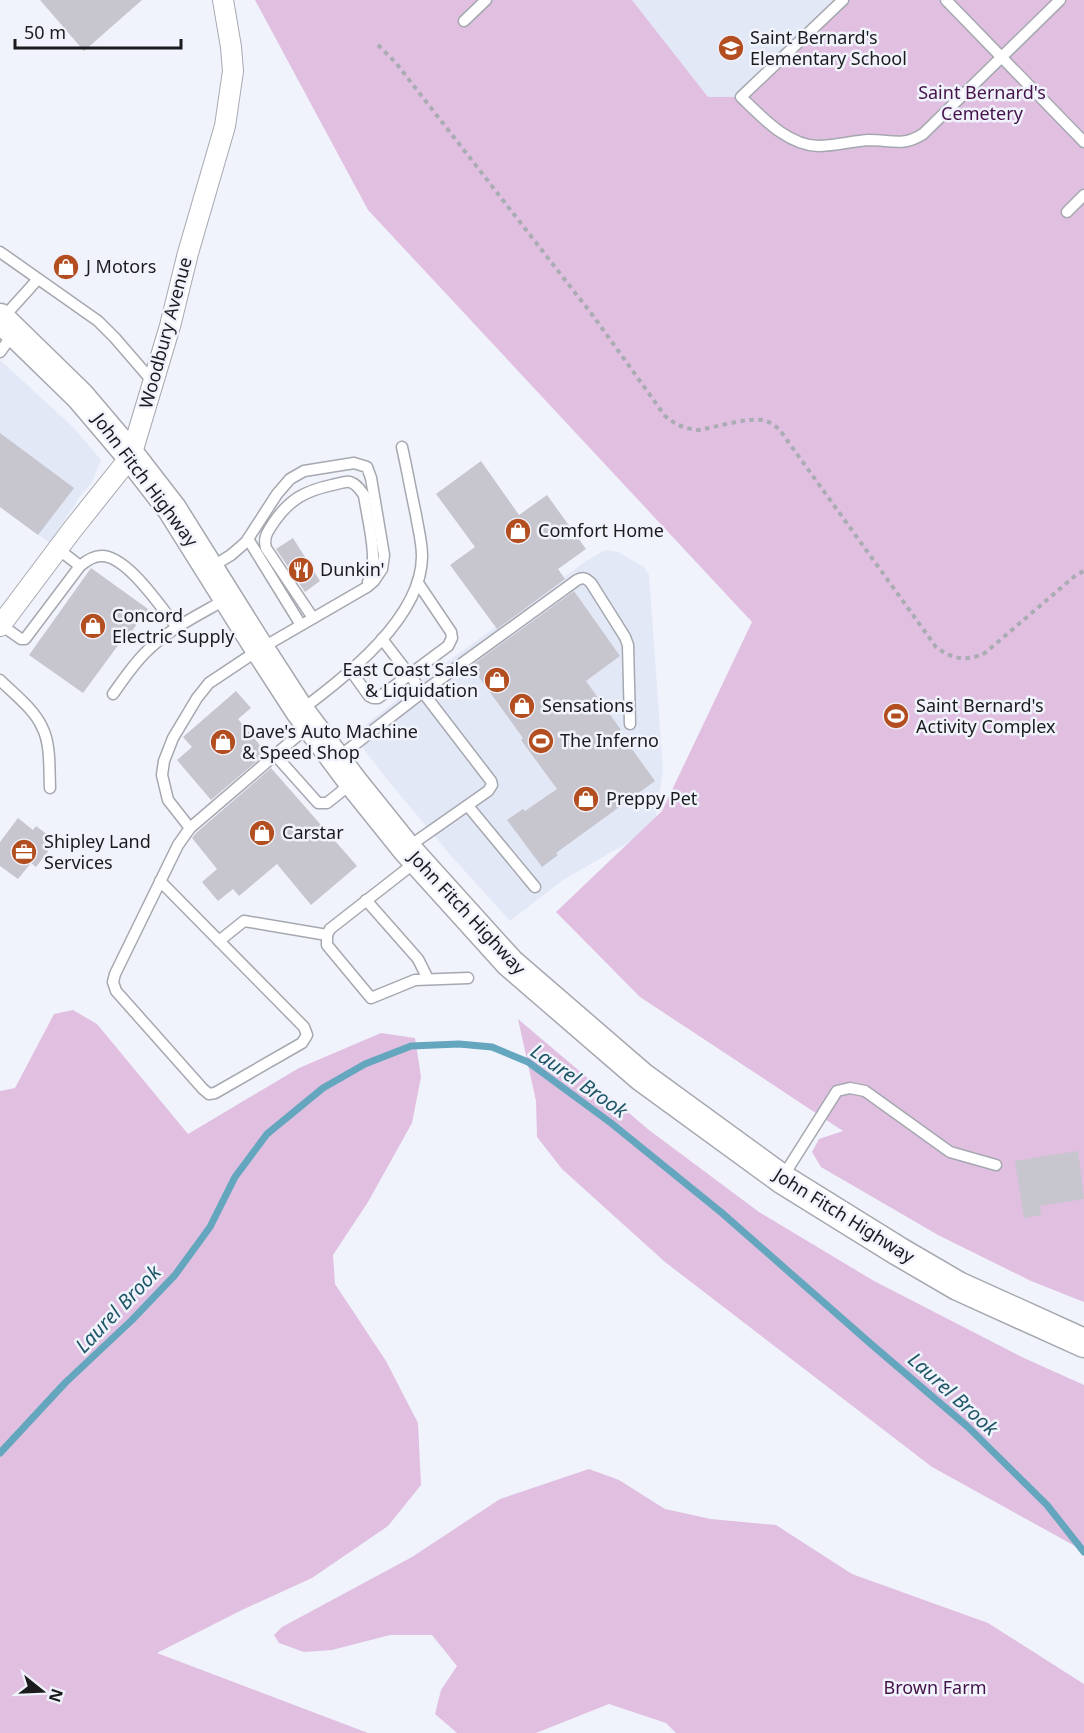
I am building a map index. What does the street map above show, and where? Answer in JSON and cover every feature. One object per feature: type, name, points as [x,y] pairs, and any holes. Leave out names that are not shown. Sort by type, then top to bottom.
[{"type":"main road","name":"John Fitch Highway","points":[[4,330],[80,396],[131,456],[172,509],[305,718],[352,782],[412,854],[510,963],[642,1077],[782,1179],[958,1286],[1084,1343]]},
{"type":"street","name":"Woodbury Avenue","points":[[0,625],[131,456],[170,326],[225,126],[233,71],[223,0]]},
{"type":"lane","points":[[464,21],[486,0]]},
{"type":"lane","points":[[843,0],[741,97],[780,131],[797,141],[816,146],[859,141],[908,142],[916,139],[1060,0]]},
{"type":"lane","points":[[946,0],[1084,142]]},
{"type":"lane","points":[[1067,212],[1084,195]]},
{"type":"lane","points":[[0,252],[98,321],[153,382]]},
{"type":"lane","points":[[4,330],[38,279]]},
{"type":"lane","points":[[160,881],[304,1027],[307,1035],[302,1043],[209,1094],[116,991],[115,974],[160,881],[178,845],[190,828],[276,756],[305,718],[382,639],[408,604],[418,583],[422,547],[402,447]]},
{"type":"lane","points":[[190,828],[168,800],[162,775],[164,761],[173,738],[197,698],[209,683],[260,649],[360,591],[378,576],[384,564],[384,555],[369,472],[363,465],[354,464],[304,471],[290,479],[277,494],[248,539],[231,555],[210,568]]},
{"type":"lane","points":[[313,618],[265,542],[266,535],[280,514],[293,500],[306,492],[347,481],[356,485],[364,495],[374,567],[370,581],[360,591]]},
{"type":"lane","points":[[248,539],[301,625]]},
{"type":"lane","points":[[58,549],[80,566]]},
{"type":"lane","points":[[0,625],[21,639],[25,639],[80,566],[87,560],[100,556],[110,557],[130,570],[177,627]]},
{"type":"lane","points":[[336,759],[424,691],[582,578],[591,583],[626,637],[630,724]]},
{"type":"lane","points":[[351,670],[369,696],[378,698],[448,646],[452,638],[451,632],[418,583]]},
{"type":"lane","points":[[113,694],[145,653],[177,627],[228,598]]},
{"type":"lane","points":[[382,639],[491,781],[490,788],[412,854],[366,900],[330,928],[327,945],[371,998],[415,980],[468,978]]},
{"type":"lane","points":[[0,680],[32,712],[42,726],[47,745],[50,789]]},
{"type":"lane","points":[[276,756],[318,803],[327,803],[352,782]]},
{"type":"lane","points":[[468,806],[535,887]]},
{"type":"lane","points":[[366,900],[418,959],[428,979]]},
{"type":"lane","points":[[219,941],[244,921],[327,935]]},
{"type":"lane","points":[[782,1179],[837,1091],[850,1088],[865,1091],[950,1152],[996,1165]]},
{"type":"path","points":[[378,45],[396,63],[573,290],[666,416],[672,422],[690,429],[699,430],[754,420],[764,421],[779,429],[936,647],[953,657],[965,659],[985,653],[1076,575],[1084,571]]},
{"type":"shaded area","name":"Saint Bernard's Elementary School","points":[[632,0],[843,0],[741,97],[708,97]]},
{"type":"shaded area","points":[[0,360],[74,428],[101,460],[91,484],[81,495],[50,543],[0,507]]},
{"type":"shaded area","points":[[605,550],[618,552],[644,567],[649,575],[663,770],[656,817],[631,841],[563,880],[510,921],[452,857],[353,735],[417,684],[586,561]]},
{"type":"green space","name":"Saint Bernard's Activity Complex","points":[[255,0],[632,0],[708,97],[741,97],[843,0],[1084,0],[1084,1302],[1031,1281],[938,1235],[821,1167],[812,1152],[819,1139],[843,1131],[640,997],[556,912],[662,811],[752,622],[368,210]]},
{"type":"green space","points":[[73,1010],[97,1024],[188,1134],[299,1068],[381,1033],[415,1038],[421,1077],[412,1123],[368,1202],[333,1255],[335,1284],[386,1361],[418,1423],[421,1485],[388,1526],[312,1578],[157,1653],[368,1733],[0,1733],[0,1091],[15,1088],[54,1014]]},
{"type":"green space","points":[[518,1019],[649,1130],[759,1212],[874,1281],[1024,1358],[1084,1385],[1084,1551],[932,1467],[665,1262],[562,1169],[537,1137],[536,1101]]},
{"type":"green space","name":"Brown Farm","points":[[589,1469],[619,1480],[665,1509],[711,1519],[776,1525],[852,1574],[988,1623],[1084,1684],[1084,1733],[676,1733],[666,1723],[609,1704],[536,1733],[457,1733],[435,1714],[441,1690],[457,1666],[432,1635],[390,1635],[332,1650],[304,1652],[279,1643],[274,1635],[282,1627],[412,1557],[500,1499]]},
{"type":"building","points":[[40,0],[142,0],[84,51]]},
{"type":"building","points":[[0,433],[74,488],[38,535],[0,507]]},
{"type":"building","name":"Comfort Home","points":[[481,461],[519,515],[547,495],[586,549],[558,569],[565,579],[497,629],[450,565],[475,547],[436,494]]},
{"type":"building","name":"Dunkin'","points":[[293,538],[320,581],[305,592],[276,549]]},
{"type":"building","name":"Concord Electric Supply","points":[[91,568],[148,609],[83,693],[29,655]]},
{"type":"building","points":[[574,591],[620,656],[586,681],[655,781],[556,853],[558,855],[542,867],[507,820],[523,809],[525,811],[557,789],[471,666]]},
{"type":"building","name":"Dave's Auto Machine & Speed Shop","points":[[236,691],[251,708],[238,719],[264,750],[260,754],[262,757],[211,800],[177,760],[192,747],[183,737]]},
{"type":"building","name":"Carstar","points":[[271,768],[357,866],[311,905],[277,864],[239,896],[233,889],[218,901],[202,882],[217,869],[192,838]]},
{"type":"building","name":"Shipley Land Services","points":[[18,818],[33,830],[36,826],[56,841],[36,867],[31,863],[18,879],[0,866],[0,842]]},
{"type":"building","points":[[1078,1151],[1084,1199],[1040,1206],[1041,1215],[1024,1218],[1015,1161]]},
{"type":"waterway","name":"Laurel Brook","points":[[0,1453],[65,1383],[132,1320],[175,1275],[210,1227],[235,1177],[267,1134],[323,1088],[365,1064],[411,1046],[459,1044],[492,1047],[528,1062],[611,1123],[722,1213],[968,1427],[1047,1505],[1084,1552]]},
{"type":"place","name":"Saint Bernard's Elementary School","points":[[731,48]]},
{"type":"place","name":"J Motors","points":[[66,267]]},
{"type":"place","name":"Comfort Home","points":[[518,531]]},
{"type":"place","name":"Dunkin'","points":[[301,570]]},
{"type":"place","name":"Concord Electric Supply","points":[[93,626]]},
{"type":"place","name":"East Coast Sales & Liquidation","points":[[497,680]]},
{"type":"place","name":"Sensations","points":[[522,706]]},
{"type":"place","name":"Saint Bernard's Activity Complex","points":[[896,716]]},
{"type":"place","name":"The Inferno","points":[[541,741]]},
{"type":"place","name":"Dave's Auto Machine & Speed Shop","points":[[223,742]]},
{"type":"place","name":"Preppy Pet","points":[[586,799]]},
{"type":"place","name":"Carstar","points":[[262,833]]},
{"type":"place","name":"Shipley Land Services","points":[[24,852]]},
{"type":"park label","name":"Saint Bernard's Cemetery","points":[[982,103]]}]
